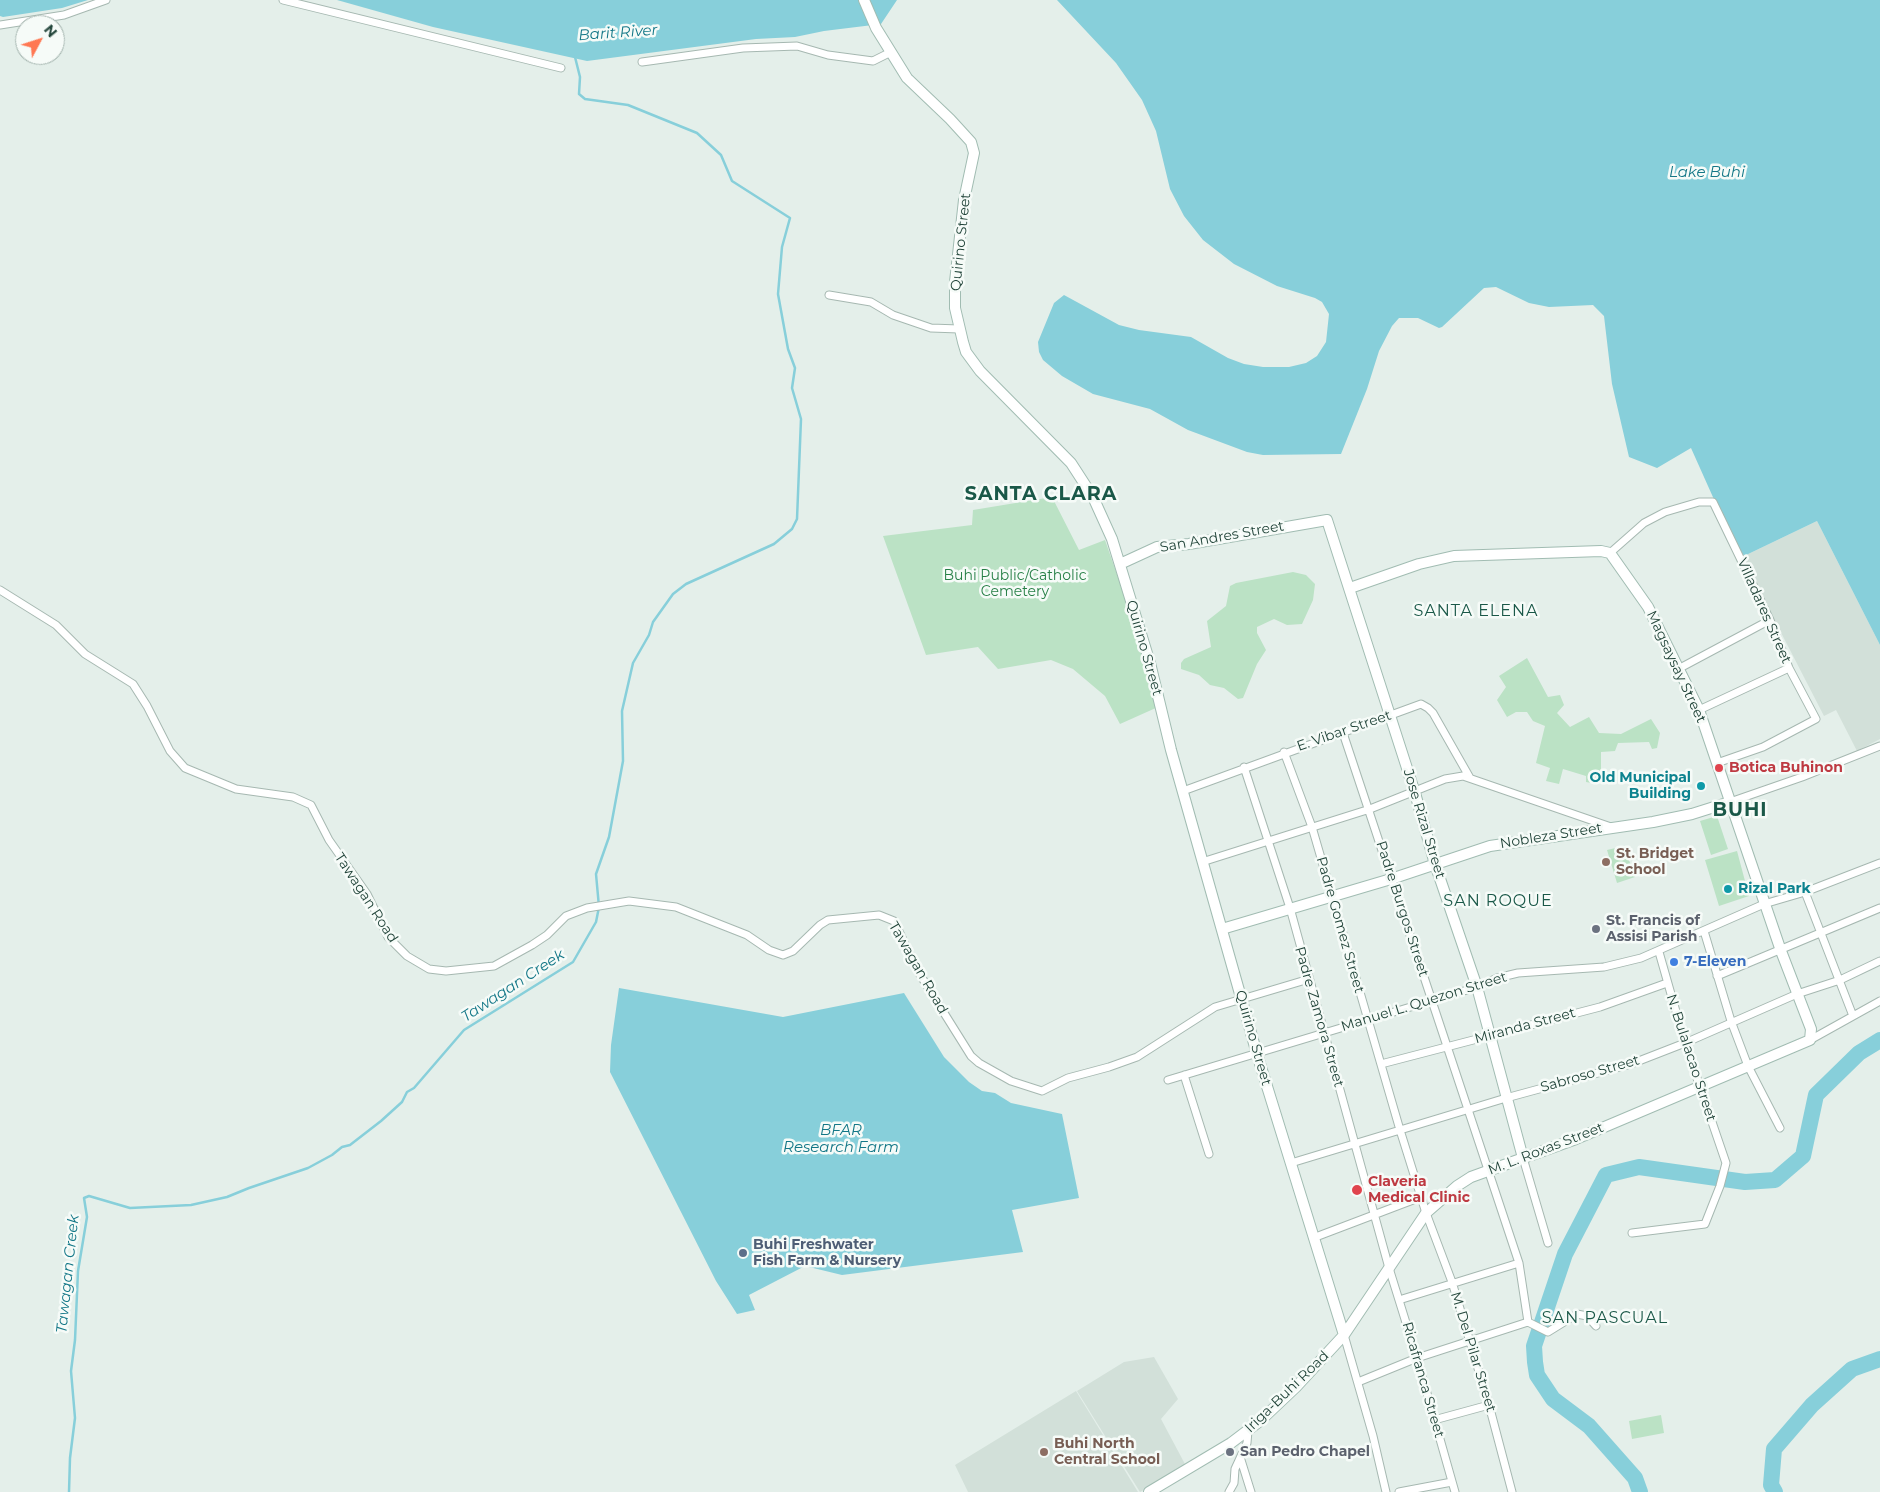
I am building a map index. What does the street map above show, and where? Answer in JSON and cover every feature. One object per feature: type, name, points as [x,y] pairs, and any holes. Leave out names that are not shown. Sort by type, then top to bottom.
[{"type":"street","points":[[0,26],[64,15],[106,0]]},
{"type":"street","points":[[283,0],[561,68]]},
{"type":"street","name":"Quirino Street","points":[[864,0],[876,28],[907,78],[950,118],[971,142],[974,153],[964,200],[955,282],[955,308],[966,352],[980,371],[1040,429],[1078,472],[1101,514],[1120,564],[1150,663],[1202,862],[1257,1054],[1344,1335]]},
{"type":"street","points":[[642,62],[742,48],[798,46],[828,55],[873,61],[891,52]]},
{"type":"street","points":[[829,295],[871,302],[893,315],[931,328],[959,329]]},
{"type":"street","name":"Villadares Street","points":[[1610,553],[1644,523],[1665,512],[1699,502],[1713,502],[1770,620],[1789,668],[1816,719],[1763,747],[1716,763]]},
{"type":"street","name":"San Andres Street","points":[[1120,564],[1157,548],[1327,520]]},
{"type":"street","name":"Jose Rizal Street","points":[[1327,520],[1415,792],[1435,864],[1477,988],[1523,1158]]},
{"type":"street","points":[[1350,588],[1419,564],[1454,556],[1601,551],[1610,553]]},
{"type":"street","name":"Magsaysay Street","points":[[1610,553],[1648,607],[1680,668],[1699,710],[1764,904],[1811,1029],[1810,1040]]},
{"type":"street","name":"Tawagan Road","points":[[0,590],[56,625],[85,654],[133,684],[170,750],[186,768],[236,789],[293,797],[311,805],[329,840],[367,894],[388,937],[407,956],[424,967],[446,971],[494,966],[547,935],[566,916],[587,908],[629,901],[671,905],[747,935],[769,950],[783,955],[793,952],[820,925],[828,920],[879,915],[894,921],[919,974],[971,1056],[1002,1077],[1034,1090],[1047,1090],[1068,1078],[1137,1057],[1215,1007],[1309,979]]},
{"type":"street","points":[[1680,668],[1770,620]]},
{"type":"street","points":[[1699,710],[1789,668]]},
{"type":"street","name":"E. Vibar Street","points":[[1183,791],[1284,752],[1343,733],[1417,705],[1428,708],[1456,750],[1470,778]]},
{"type":"street","name":"Padre Burgos Street","points":[[1343,733],[1449,1046],[1468,1110],[1519,1262],[1530,1323]]},
{"type":"street","name":"Nobleza Street","points":[[1222,929],[1391,879],[1490,846],[1676,818],[1802,777],[1880,746]]},
{"type":"street","name":"Padre Gomez Street","points":[[1284,752],[1312,827],[1367,1020],[1426,1213]]},
{"type":"street","name":"Padre Zamora Street","points":[[1244,767],[1290,908],[1388,1268]]},
{"type":"street","points":[[1202,862],[1370,809],[1445,779],[1463,776],[1530,801],[1580,815],[1611,827]]},
{"type":"street","name":"Manuel L. Quezon Street","points":[[1168,1080],[1477,988],[1497,978],[1518,974],[1604,967],[1659,952],[1764,904],[1805,892],[1880,863]]},
{"type":"street","points":[[1805,892],[1820,935],[1840,980],[1853,1016]]},
{"type":"street","points":[[1717,976],[1820,935],[1880,908]]},
{"type":"street","points":[[1704,931],[1731,1021],[1748,1066],[1780,1128]]},
{"type":"street","name":"N. Bulalacao Street","points":[[1632,1233],[1705,1224],[1720,1186],[1726,1163],[1686,1043],[1659,952]]},
{"type":"street","name":"Sabroso Street","points":[[1291,1163],[1506,1098],[1631,1064],[1686,1043],[1731,1021],[1797,994],[1840,980],[1880,961]]},
{"type":"street","name":"Miranda Street","points":[[1381,1064],[1600,1007],[1667,982]]},
{"type":"street","points":[[1810,1040],[1880,1001]]},
{"type":"street","name":"M. L. Roxas Street","points":[[1344,1335],[1426,1213],[1456,1186],[1489,1171],[1576,1139],[1810,1040]]},
{"type":"street","points":[[1184,1075],[1209,1154]]},
{"type":"street","points":[[1523,1158],[1548,1243]]},
{"type":"street","points":[[1313,1238],[1421,1197]]},
{"type":"street","name":"M. Del Pilar Street","points":[[1426,1213],[1452,1282],[1468,1341],[1489,1405],[1512,1492]]},
{"type":"street","points":[[1399,1300],[1519,1262]]},
{"type":"street","name":"Ricafranca Street","points":[[1388,1268],[1417,1358],[1454,1492]]},
{"type":"street","points":[[1358,1382],[1417,1358],[1530,1323],[1544,1331],[1551,1332],[1577,1314],[1587,1316],[1596,1326]]},
{"type":"street","points":[[1344,1335],[1386,1492]]},
{"type":"street","name":"Iriga-Buhi Road","points":[[1150,1492],[1248,1431],[1296,1387],[1344,1335]]},
{"type":"street","points":[[1434,1420],[1489,1405]]},
{"type":"street","points":[[1229,1492],[1234,1484],[1235,1469],[1241,1460],[1247,1443],[1248,1431]]},
{"type":"street","points":[[1241,1460],[1252,1492]]},
{"type":"street","points":[[1399,1492],[1452,1482]]},
{"type":"shaded area","points":[[1817,521],[1880,645],[1880,739],[1857,751],[1836,710],[1824,716],[1739,551],[1744,556]]},
{"type":"shaded area","points":[[1154,1357],[1178,1399],[1161,1419],[1186,1466],[1140,1492],[1077,1391],[1124,1362]]},
{"type":"shaded area","name":"Buhi North Central School","points":[[1076,1391],[1138,1492],[968,1492],[955,1465]]},
{"type":"green space","name":"Buhi Public/Catholic Cemetery","points":[[1052,497],[1079,550],[1105,540],[1136,629],[1158,707],[1120,724],[1105,696],[1073,669],[1051,660],[998,669],[978,647],[926,655],[883,536],[972,525],[973,510]]},
{"type":"green space","points":[[1293,572],[1306,575],[1315,584],[1313,600],[1302,624],[1287,625],[1274,619],[1257,627],[1257,633],[1266,650],[1257,664],[1243,698],[1238,699],[1224,688],[1210,685],[1199,675],[1181,669],[1181,663],[1184,659],[1211,647],[1207,621],[1226,606],[1230,586],[1236,583]]},
{"type":"green space","points":[[1527,658],[1548,697],[1560,695],[1564,705],[1557,713],[1570,727],[1589,717],[1599,733],[1621,734],[1651,719],[1660,733],[1657,748],[1652,749],[1649,742],[1618,743],[1615,751],[1601,752],[1601,774],[1597,784],[1586,782],[1586,776],[1563,769],[1559,784],[1546,781],[1550,768],[1536,763],[1545,726],[1533,721],[1527,712],[1516,712],[1507,717],[1497,700],[1506,687],[1499,676]]},
{"type":"green space","points":[[1717,816],[1728,849],[1711,855],[1700,821]]},
{"type":"green space","points":[[1624,846],[1635,877],[1617,883],[1607,850]]},
{"type":"green space","points":[[1737,851],[1749,896],[1719,906],[1705,860]]},
{"type":"green space","points":[[1661,1415],[1664,1433],[1632,1439],[1629,1421]]},
{"type":"water","points":[[0,0],[88,0],[62,8],[0,16]]},
{"type":"water","name":"Barit River","points":[[337,0],[897,0],[881,24],[824,31],[795,37],[756,39],[587,61],[433,27]]},
{"type":"water","name":"Lake Buhi","points":[[1057,0],[1880,0],[1880,645],[1817,521],[1744,556],[1725,524],[1691,448],[1657,468],[1629,457],[1612,384],[1604,316],[1593,305],[1549,307],[1529,303],[1496,287],[1484,288],[1439,328],[1418,318],[1399,318],[1392,326],[1379,351],[1367,389],[1341,454],[1263,455],[1247,452],[1188,430],[1150,409],[1093,394],[1062,376],[1043,360],[1039,352],[1038,342],[1054,303],[1064,295],[1119,325],[1139,330],[1191,337],[1228,358],[1244,364],[1263,367],[1289,367],[1306,363],[1317,356],[1326,342],[1329,314],[1322,302],[1277,286],[1234,264],[1203,240],[1184,216],[1170,189],[1156,131],[1142,100],[1116,63]]},
{"type":"water","name":"BFAR Research Farm","points":[[619,988],[783,1017],[904,993],[944,1057],[969,1082],[982,1091],[995,1093],[1011,1103],[1062,1114],[1079,1198],[1012,1210],[1023,1252],[842,1275],[805,1266],[749,1295],[755,1310],[737,1314],[716,1281],[610,1072],[611,1045]]},
{"type":"waterway","name":"Tawagan Creek","points":[[69,1492],[70,1458],[75,1418],[71,1371],[75,1340],[78,1271],[87,1217],[84,1198],[89,1196],[130,1208],[191,1205],[227,1197],[308,1168],[332,1155],[342,1147],[350,1145],[381,1121],[402,1102],[407,1092],[414,1088],[464,1030],[573,962],[596,922],[599,907],[596,874],[609,837],[623,761],[622,711],[633,663],[649,635],[653,622],[673,594],[686,584],[774,544],[792,529],[797,519],[801,419],[792,388],[795,368],[788,349],[778,294],[782,247],[790,218],[732,181],[721,155],[697,133],[628,105],[585,99],[579,94],[580,77],[575,57]]},
{"type":"waterway","points":[[1640,1492],[1635,1478],[1589,1426],[1553,1399],[1537,1375],[1535,1362],[1534,1346],[1565,1254],[1606,1175],[1639,1167],[1745,1182],[1775,1180],[1803,1156],[1816,1095],[1859,1053],[1880,1040]]},
{"type":"waterway","points":[[1775,1492],[1771,1485],[1774,1449],[1812,1405],[1852,1369],[1880,1359]]},
{"type":"place","name":"Botica Buhinon","points":[[1719,768]]},
{"type":"place","name":"Old Municipal Building","points":[[1701,786]]},
{"type":"place","name":"St. Bridget School","points":[[1606,862]]},
{"type":"place","name":"Rizal Park","points":[[1728,889]]},
{"type":"place","name":"St. Francis of Assisi Parish","points":[[1596,929]]},
{"type":"place","name":"7-Eleven","points":[[1674,962]]},
{"type":"place","name":"Claveria Medical Clinic","points":[[1357,1190]]},
{"type":"place","name":"Buhi Freshwater Fish Farm & Nursery","points":[[743,1253]]},
{"type":"place","name":"Buhi North Central School","points":[[1044,1452]]},
{"type":"place","name":"San Pedro Chapel","points":[[1230,1452]]},
{"type":"district","name":"SANTA CLARA","points":[[1041,494]]},
{"type":"district","name":"SANTA ELENA","points":[[1476,611]]},
{"type":"district","name":"BUHI","points":[[1740,810]]},
{"type":"district","name":"SAN ROQUE","points":[[1498,901]]},
{"type":"district","name":"SAN PASCUAL","points":[[1605,1318]]}]
